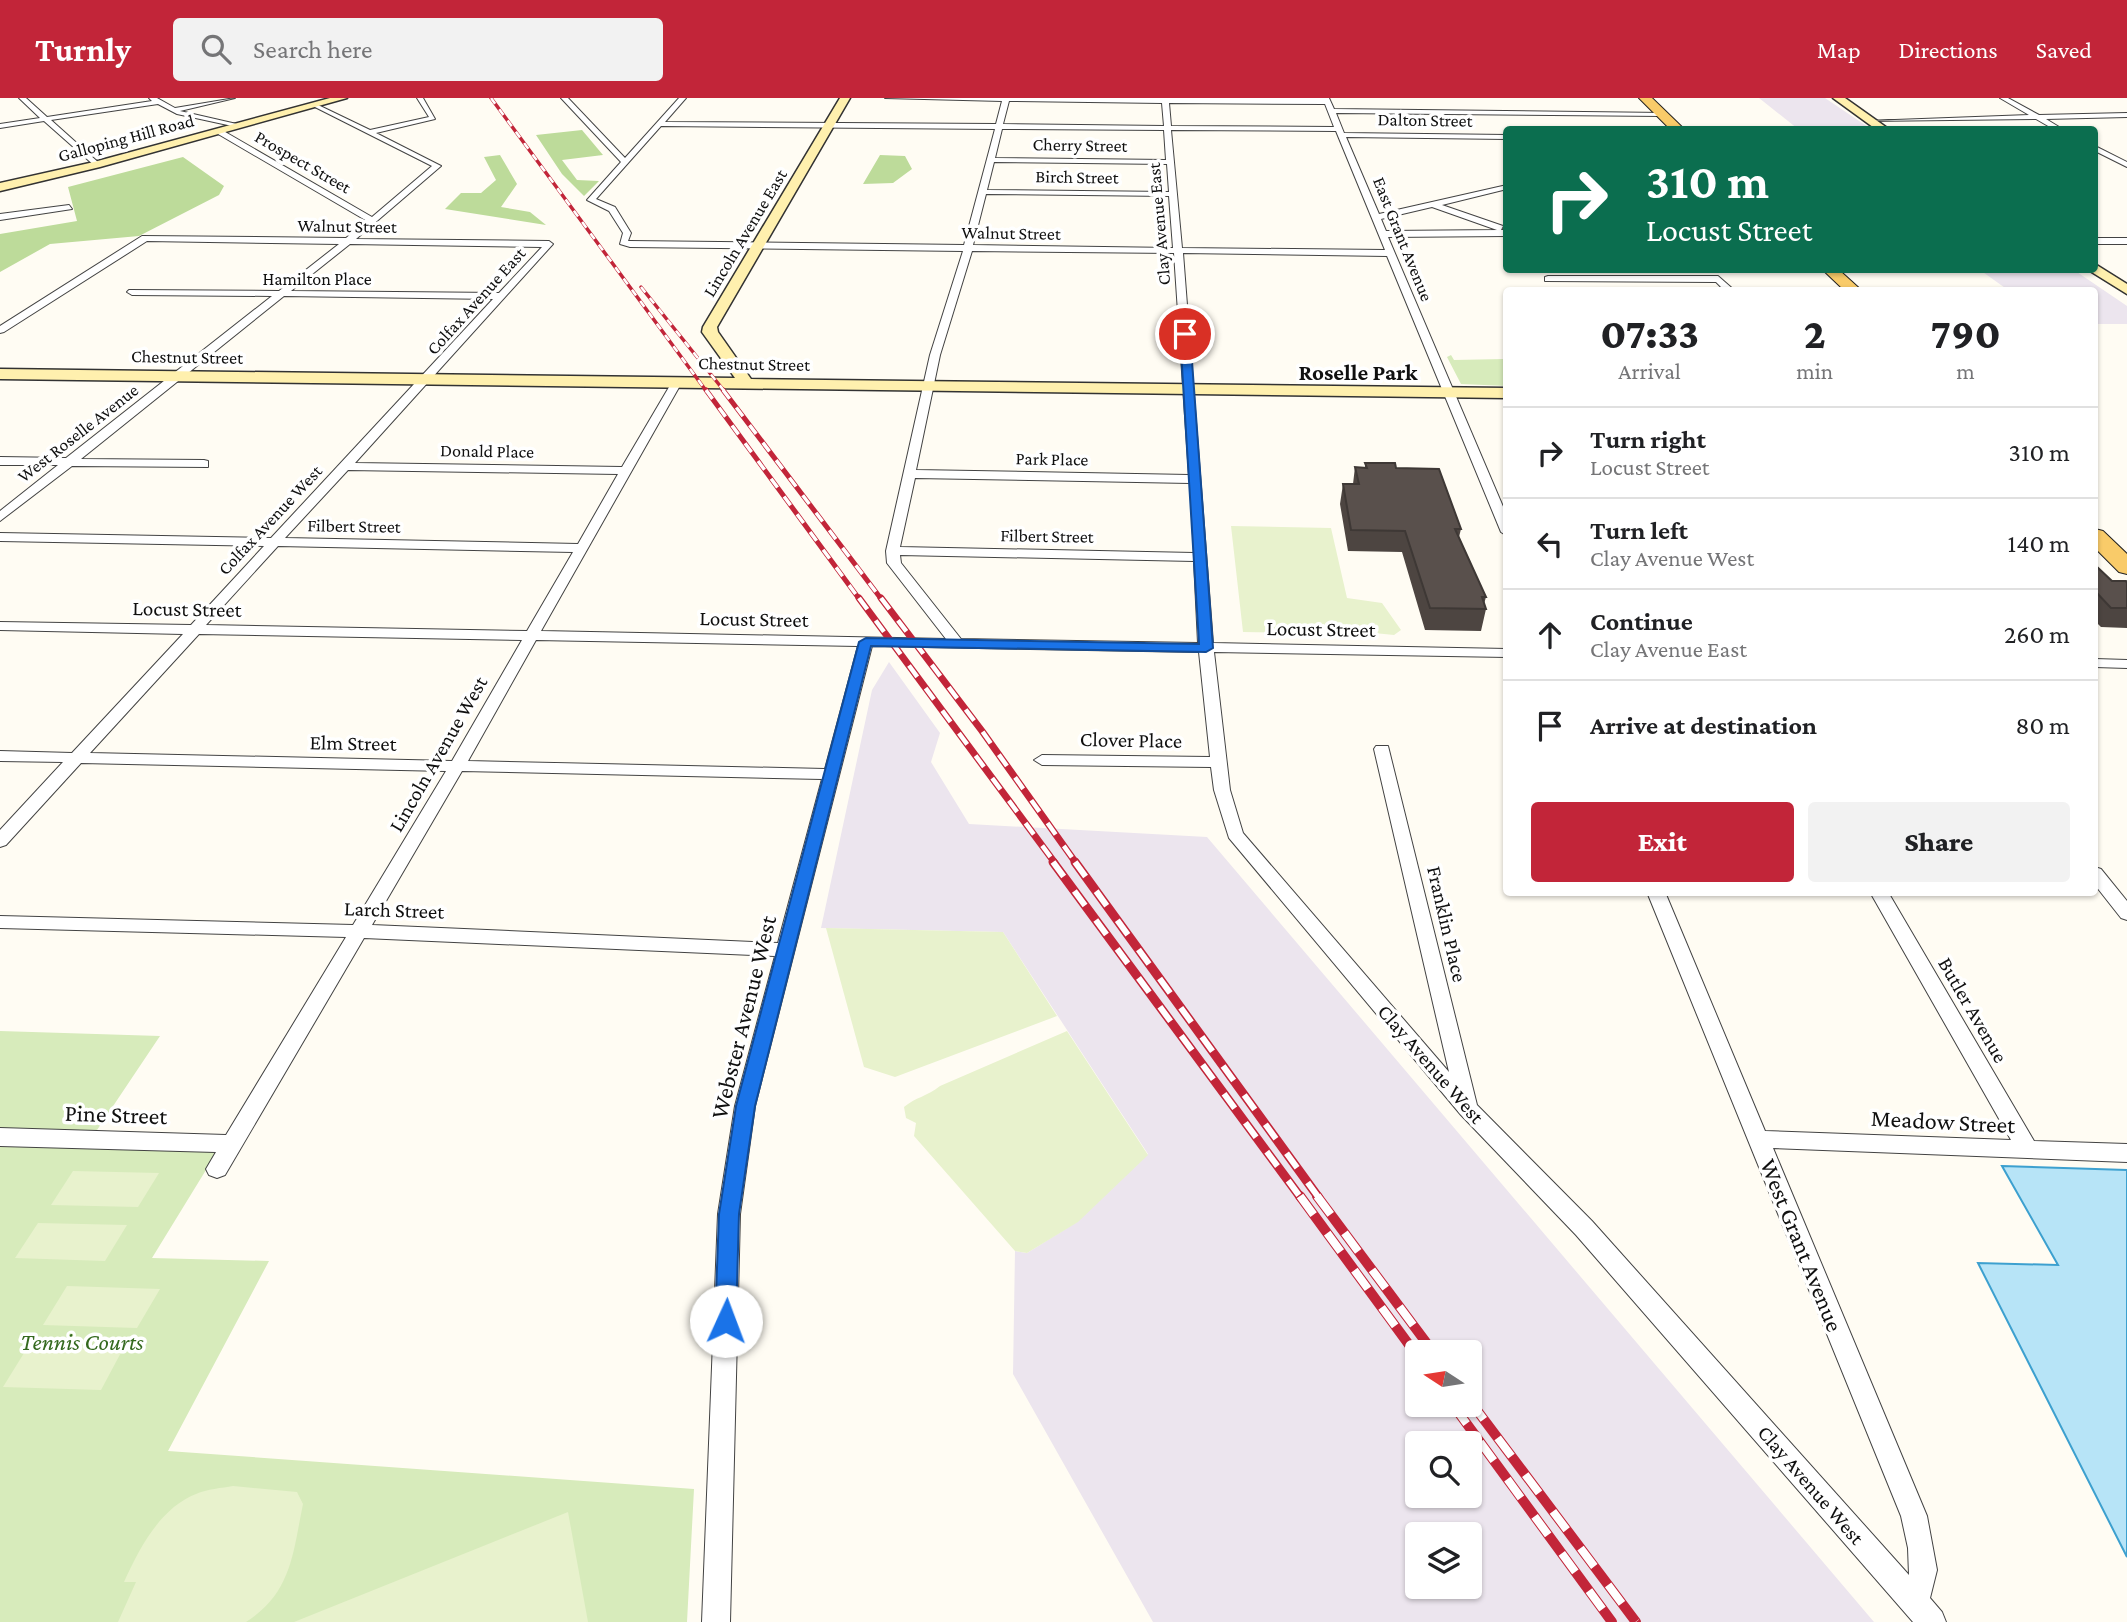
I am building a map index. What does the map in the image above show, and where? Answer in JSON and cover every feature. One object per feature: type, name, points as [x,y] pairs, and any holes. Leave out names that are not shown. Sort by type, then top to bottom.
[{"type":"main road","points":[[1632,98],[1673,126]]},
{"type":"main road","points":[[1645,98],[1664,126]]},
{"type":"main road","points":[[1817,273],[1833,287]]},
{"type":"main road","points":[[1833,273],[1850,287]]},
{"type":"main road","points":[[2098,517],[2127,544]]},
{"type":"main road","points":[[2098,539],[2127,567]]},
{"type":"street","points":[[22,98],[96,165]]},
{"type":"street","points":[[172,110],[232,98]]},
{"type":"street","name":"Galloping Hill Road","points":[[0,187],[96,165],[342,98]]},
{"type":"street","points":[[314,105],[372,132],[433,118],[420,98]]},
{"type":"street","points":[[564,98],[625,162],[683,98]]},
{"type":"street","name":"Lincoln Avenue East","points":[[742,383],[744,377],[710,332],[710,327],[845,98]]},
{"type":"street","points":[[888,98],[1327,100]]},
{"type":"street","points":[[1838,98],[1879,126]]},
{"type":"street","points":[[2003,98],[2054,126]]},
{"type":"street","points":[[957,643],[894,563],[893,551],[935,355],[968,248],[1006,99]]},
{"type":"street","name":"Clay Avenue East","points":[[1165,99],[1190,389]]},
{"type":"street","points":[[0,126],[155,100],[172,110],[237,125]]},
{"type":"street","name":"East Grant Avenue","points":[[1327,100],[1449,393]]},
{"type":"street","points":[[1332,111],[1656,114]]},
{"type":"street","points":[[1872,121],[2127,115]]},
{"type":"street","name":"Dalton Street","points":[[660,124],[1166,128],[1503,137]]},
{"type":"street","name":"Prospect Street","points":[[218,131],[373,221]]},
{"type":"street","name":"West Roselle Avenue","points":[[0,517],[373,221],[437,166],[372,132]]},
{"type":"street","points":[[2098,150],[2127,165]]},
{"type":"street","name":"Cherry Street","points":[[991,160],[1169,162]]},
{"type":"street","name":"Walnut Street","points":[[625,162],[591,200],[612,209],[627,233],[623,242],[629,244],[1392,253]]},
{"type":"street","points":[[1377,217],[1503,188]]},
{"type":"street","name":"Birch Street","points":[[983,191],[1172,194]]},
{"type":"street","points":[[1432,204],[1503,231]]},
{"type":"street","points":[[0,217],[69,207]]},
{"type":"street","points":[[1384,234],[1503,232]]},
{"type":"street","name":"Walnut Street","points":[[0,330],[145,239],[549,244]]},
{"type":"street","points":[[2098,241],[2127,241]]},
{"type":"street","name":"Colfax Avenue East","points":[[426,379],[549,244]]},
{"type":"street","points":[[2098,270],[2127,290]]},
{"type":"street","points":[[1543,273],[1555,287]]},
{"type":"street","points":[[1548,279],[1718,279],[1727,287]]},
{"type":"street","name":"Hamilton Place","points":[[132,292],[502,296]]},
{"type":"street","name":"Chestnut Street","points":[[0,374],[1503,393]]},
{"type":"street","name":"Colfax Avenue West","points":[[0,841],[426,379]]},
{"type":"street","name":"Lincoln Avenue West","points":[[217,1169],[356,931],[457,766],[677,383]]},
{"type":"street","name":"Clay Avenue West","points":[[1190,389],[1193,479],[1206,648],[1222,790],[1235,834],[1468,1109],[1584,1228],[1932,1622]]},
{"type":"street","points":[[1449,393],[1503,516]]},
{"type":"street","points":[[0,461],[204,464]]},
{"type":"street","name":"Donald Place","points":[[346,466],[627,471]]},
{"type":"street","name":"Park Place","points":[[911,474],[1193,479]]},
{"type":"street","name":"Filbert Street","points":[[0,537],[582,548]]},
{"type":"street","name":"Filbert Street","points":[[893,551],[1201,557]]},
{"type":"street","name":"Locust Street","points":[[0,626],[1503,653]]},
{"type":"street","name":"Webster Avenue West","points":[[716,1622],[729,1214],[745,1106],[866,642]]},
{"type":"street","points":[[2098,663],[2127,664]]},
{"type":"street","name":"Franklin Place","points":[[1382,749],[1468,1109]]},
{"type":"street","name":"Elm Street","points":[[0,756],[832,774]]},
{"type":"street","name":"Clover Place","points":[[1042,760],[1220,762]]},
{"type":"street","points":[[2098,877],[2127,915]]},
{"type":"street","name":"West Grant Avenue","points":[[1658,896],[1914,1516],[1923,1564],[1920,1592],[1913,1600]]},
{"type":"street","name":"Butler Avenue","points":[[1880,896],[2029,1151]]},
{"type":"street","name":"Larch Street","points":[[0,922],[356,931],[786,950]]},
{"type":"street","name":"Pine Street","points":[[0,1136],[231,1144]]},
{"type":"street","name":"Meadow Street","points":[[1758,1139],[2127,1153]]},
{"type":"shaded area","points":[[1759,98],[1825,98],[1867,126],[1794,126]]},
{"type":"shaded area","points":[[1984,273],[2078,273],[2127,306],[2127,324],[2098,324],[2098,287],[2004,287]]},
{"type":"shaded area","points":[[889,662],[940,733],[931,762],[969,824],[1207,837],[1874,1622],[1153,1622],[1013,1374],[1015,1251],[1027,1253],[1077,1222],[1148,1154],[1003,932],[821,928],[872,690]]},
{"type":"green space","points":[[582,130],[603,155],[562,160],[577,180],[599,181],[584,196],[562,174],[536,135]]},
{"type":"green space","points":[[500,155],[517,184],[501,207],[530,212],[546,225],[445,209],[461,193],[481,193],[496,180],[484,157]]},
{"type":"green space","points":[[880,155],[905,156],[912,169],[893,183],[863,184]]},
{"type":"green space","points":[[183,157],[224,186],[219,195],[139,236],[50,244],[0,272],[0,234],[77,221],[68,187]]},
{"type":"green space","points":[[1451,355],[1454,360],[1503,359],[1503,386],[1461,384],[1447,357]]},
{"type":"green space","points":[[1231,526],[1331,528],[1347,598],[1382,603],[1401,630],[1394,635],[1354,631],[1355,634],[1243,632]]},
{"type":"green space","points":[[826,928],[1003,932],[1057,1016],[895,1077],[864,1067]]},
{"type":"green space","name":"Tennis Courts","points":[[0,1031],[160,1036],[93,1136],[225,1139],[152,1258],[269,1261],[168,1451],[694,1489],[687,1622],[0,1622]]},
{"type":"green space","points":[[1067,1031],[1148,1155],[1078,1222],[1027,1253],[1015,1251],[914,1136],[916,1123],[906,1118],[904,1107],[940,1086]]},
{"type":"green space","points":[[73,1171],[159,1173],[138,1207],[51,1205]]},
{"type":"green space","points":[[38,1223],[127,1225],[105,1261],[15,1258]]},
{"type":"green space","points":[[67,1286],[160,1289],[137,1328],[43,1325]]},
{"type":"green space","points":[[29,1345],[124,1347],[101,1390],[3,1387]]},
{"type":"green space","points":[[233,1486],[297,1492],[303,1504],[293,1555],[282,1585],[273,1598],[246,1622],[118,1622],[136,1582],[124,1582],[144,1543],[161,1519],[183,1500],[196,1494]]},
{"type":"green space","points":[[568,1512],[588,1622],[294,1622]]},
{"type":"water","points":[[2002,1166],[2127,1170],[2127,1557],[1978,1263],[2058,1265]]},
{"type":"building","points":[[1365,463],[1395,463],[1396,468],[1439,469],[1461,529],[1455,529],[1486,597],[1482,597],[1486,609],[1430,608],[1405,531],[1351,530],[1343,484],[1359,484],[1355,467],[1367,468]]},
{"type":"building","points":[[2098,568],[2112,581],[2127,583],[2127,608],[2111,608],[2098,594]]},
{"type":"railway","points":[[491,98],[707,392]]},
{"type":"railway","points":[[641,287],[725,392]]},
{"type":"railway","points":[[706,390],[860,600]]},
{"type":"railway","points":[[723,390],[882,600]]},
{"type":"railway","points":[[859,598],[1055,863]]},
{"type":"railway","points":[[881,598],[982,731],[1076,863]]},
{"type":"railway","points":[[1053,862],[1301,1198]]},
{"type":"railway","points":[[1075,862],[1319,1198]]},
{"type":"railway","points":[[1300,1196],[1406,1340]]},
{"type":"railway","points":[[1317,1196],[1424,1340]]},
{"type":"railway","points":[[1482,1417],[1636,1622]]},
{"type":"railway","points":[[1463,1418],[1612,1622]]},
{"type":"district","name":"Roselle Park","points":[[1358,372]]},
{"type":"route","points":[[726,1321],[729,1214],[745,1106],[866,642],[1206,648],[1185,334]]}]
